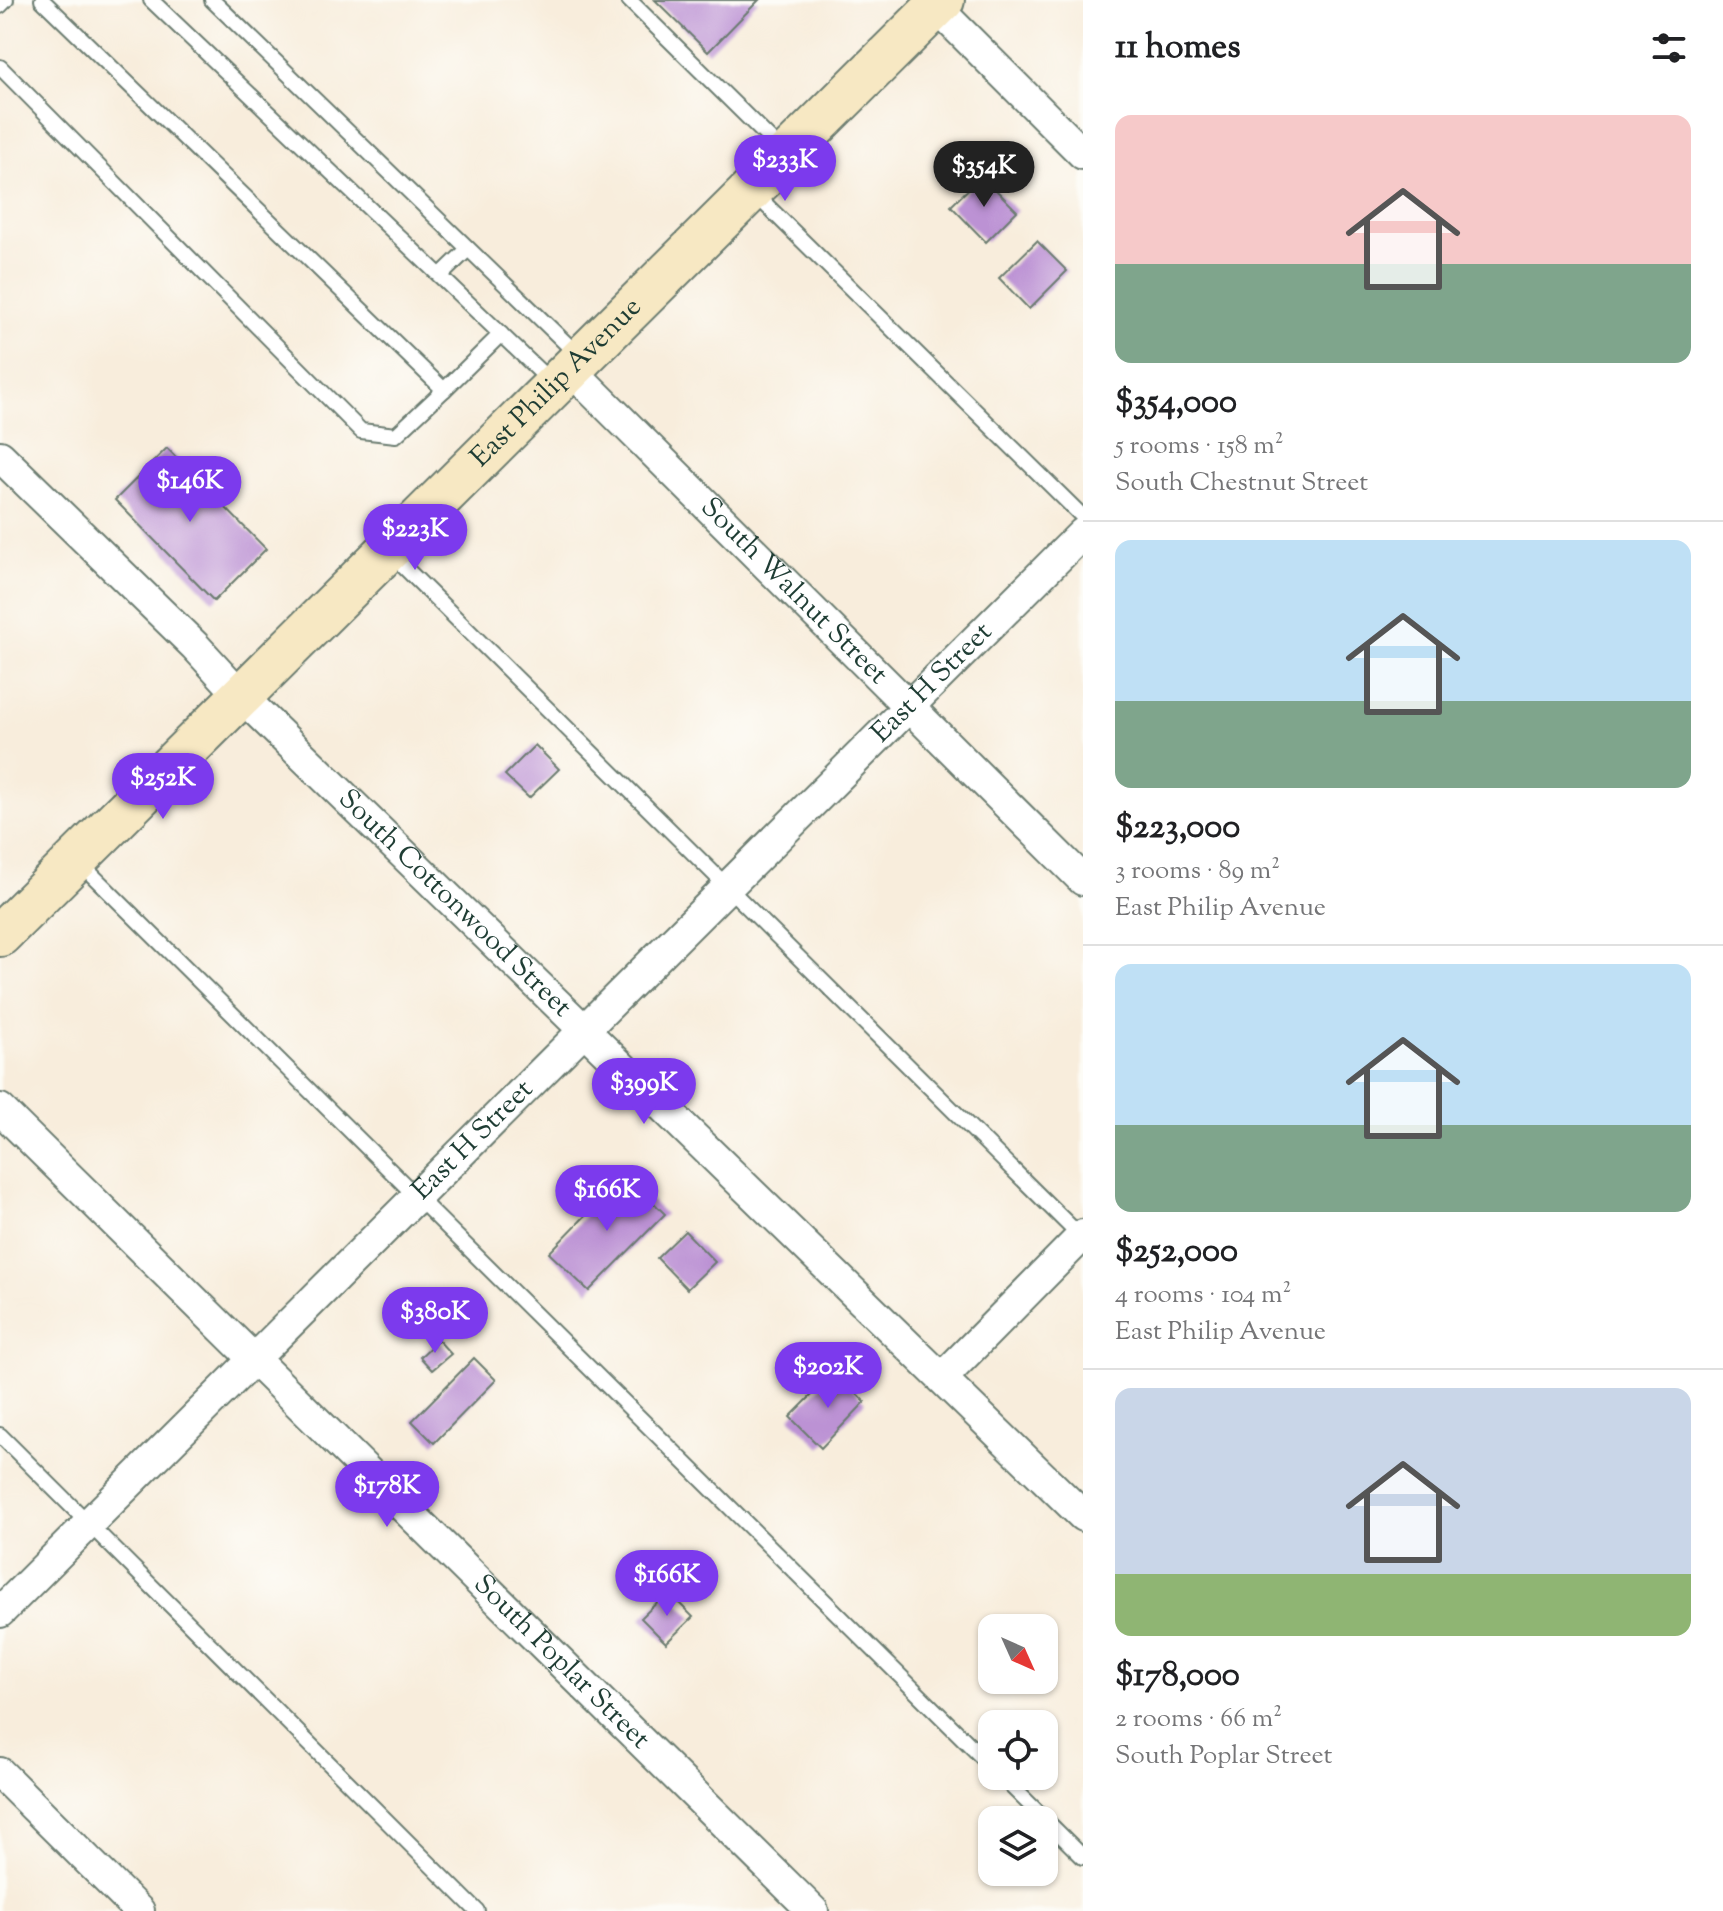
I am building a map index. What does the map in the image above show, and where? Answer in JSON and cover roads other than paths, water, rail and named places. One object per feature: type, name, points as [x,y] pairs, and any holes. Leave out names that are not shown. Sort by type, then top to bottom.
[{"type":"main road","name":"East Philip Avenue","points":[[0,935],[939,4]]},
{"type":"street","points":[[939,4],[1083,154]]},
{"type":"street","name":"South Walnut Street","points":[[569,372],[1083,880]]},
{"type":"street","name":"South Cottonwood Street","points":[[0,456],[195,646],[242,697],[1083,1516]]},
{"type":"street","name":"East H Street","points":[[0,1612],[1083,533]]},
{"type":"street","name":"South Poplar Street","points":[[0,1109],[813,1911]]},
{"type":"street","points":[[942,1378],[1082,1237]]},
{"type":"street","points":[[0,1773],[139,1911]]},
{"type":"lane","points":[[0,6],[6,0]]},
{"type":"lane","points":[[42,0],[444,390]]},
{"type":"lane","points":[[151,0],[501,334],[569,372]]},
{"type":"lane","points":[[212,0],[468,249],[569,372]]},
{"type":"lane","points":[[629,0],[785,154]]},
{"type":"lane","points":[[0,67],[361,431],[396,435],[501,334]]},
{"type":"lane","points":[[751,190],[1083,517]]},
{"type":"lane","points":[[440,276],[468,249]]},
{"type":"lane","points":[[389,551],[1082,1237]]},
{"type":"lane","points":[[77,860],[978,1753]]},
{"type":"lane","points":[[0,1435],[477,1911]]},
{"type":"lane","points":[[1015,1790],[1083,1857]]}]
